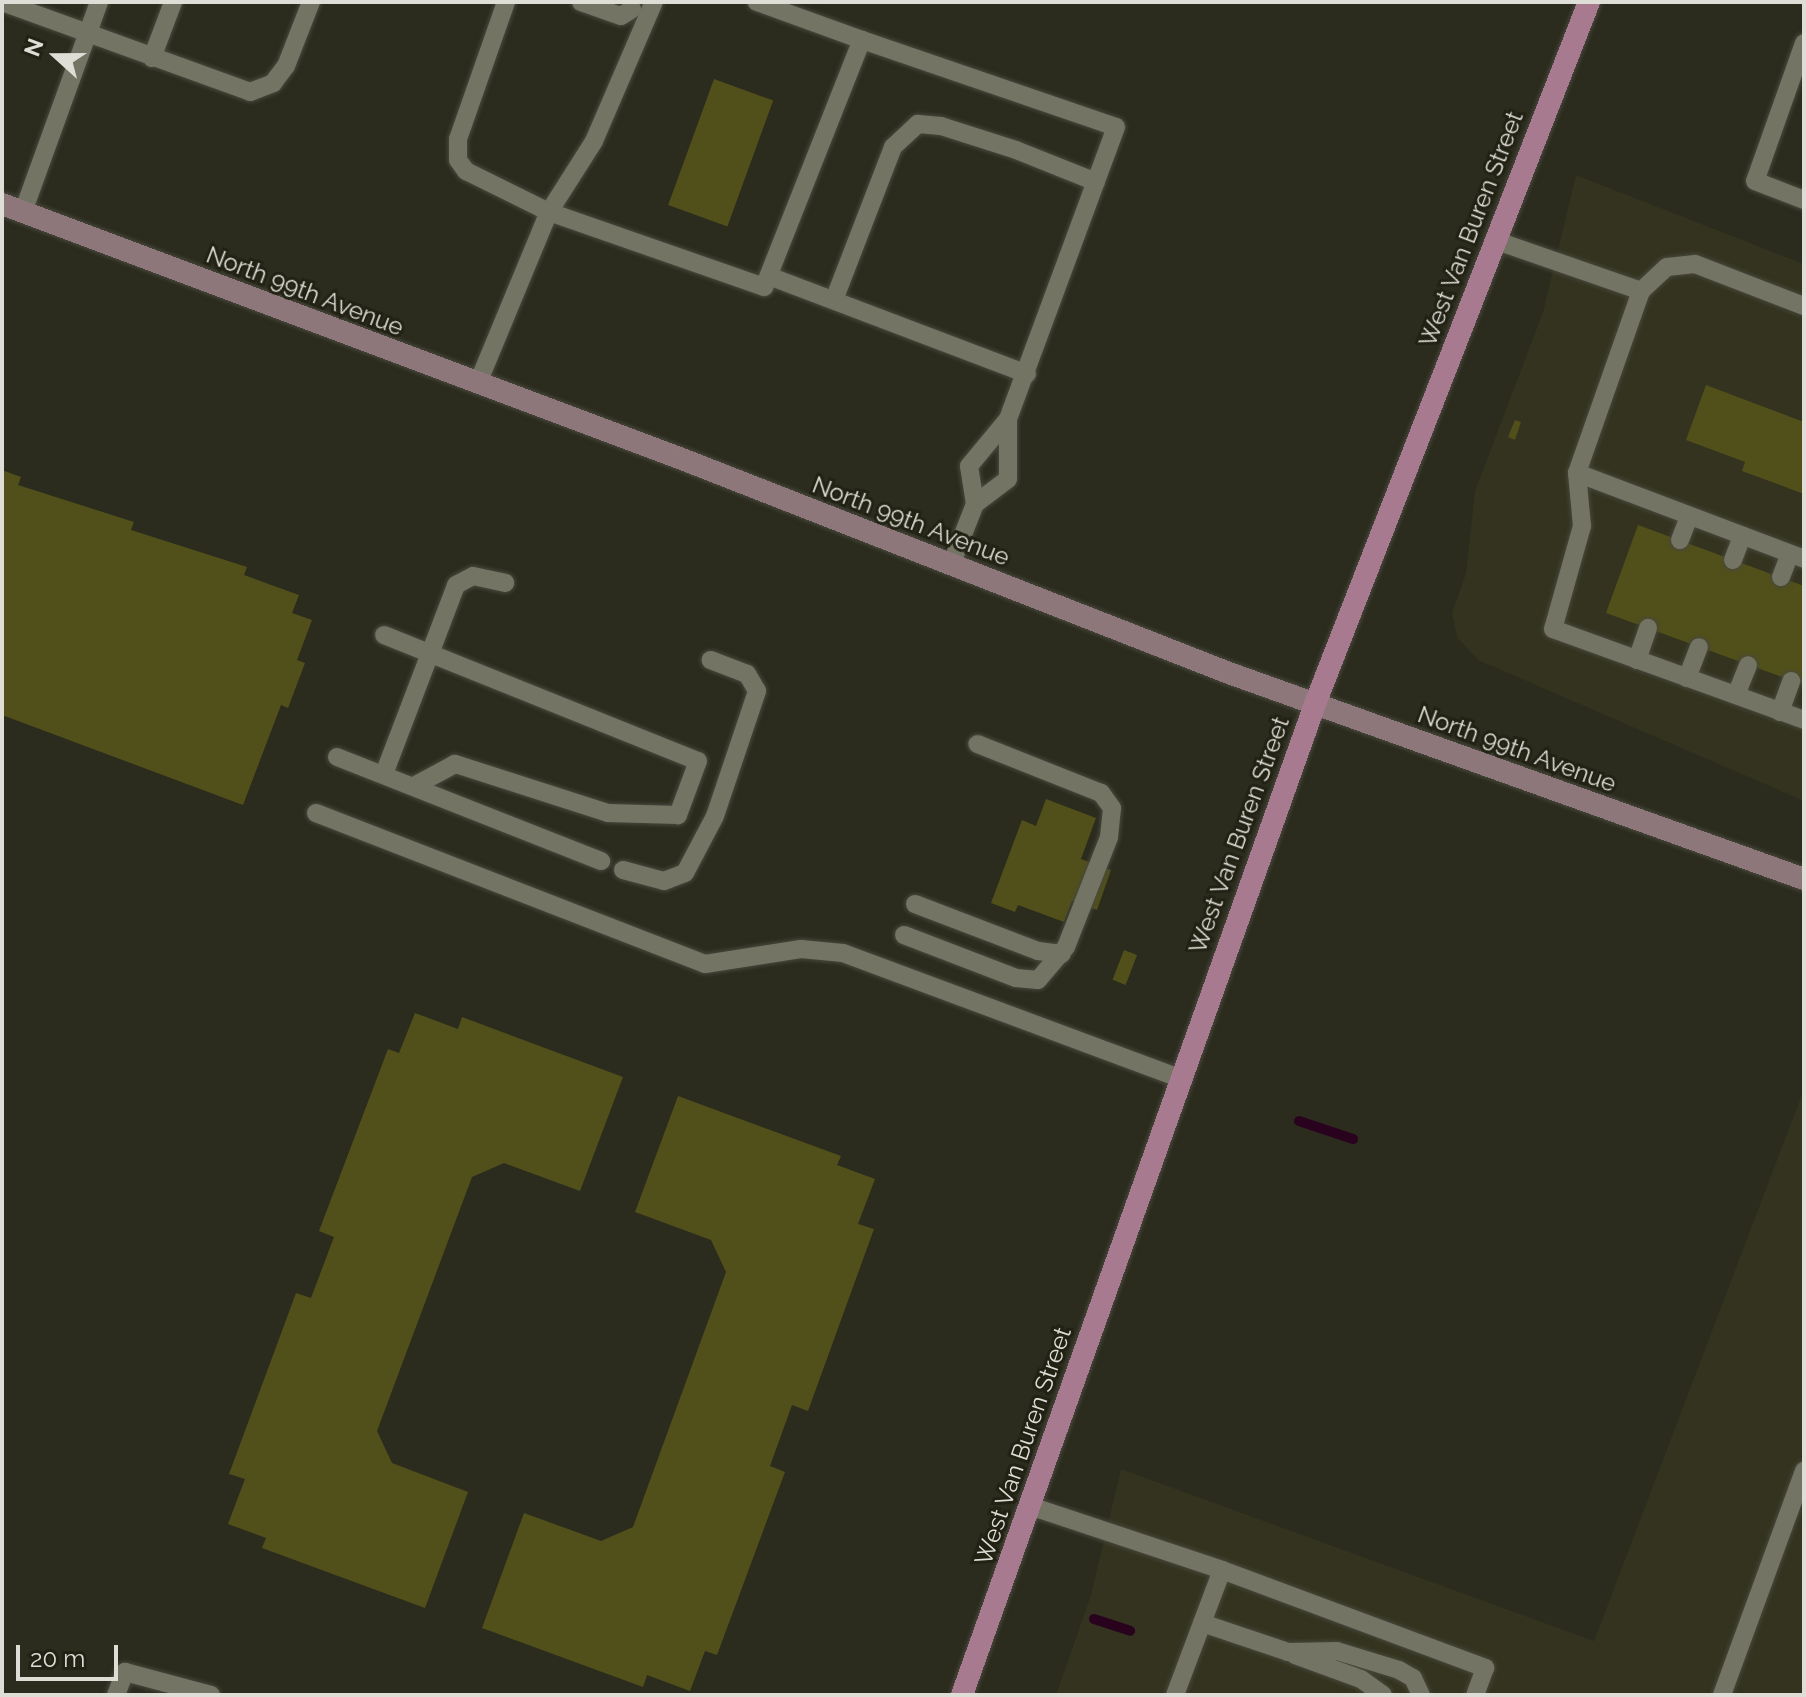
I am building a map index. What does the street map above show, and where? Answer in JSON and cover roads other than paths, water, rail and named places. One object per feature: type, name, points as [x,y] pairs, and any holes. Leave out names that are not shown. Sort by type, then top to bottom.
[{"type":"main road","name":"West Van Buren Street","points":[[962,1695],[1179,1078],[1315,704],[1589,2]]},
{"type":"main road","name":"North 99th Avenue","points":[[12,208],[1315,704],[1804,879]]},
{"type":"lane","points":[[2,2],[233,87],[263,91],[286,66],[311,2]]},
{"type":"lane","points":[[12,208],[99,2]]},
{"type":"lane","points":[[152,58],[173,2]]},
{"type":"lane","points":[[506,2],[458,139],[458,160],[466,171],[549,212],[764,287],[862,40]]},
{"type":"lane","points":[[581,2],[621,16],[640,8]]},
{"type":"lane","points":[[757,2],[1116,127],[1008,419],[969,466],[975,504],[951,565]]},
{"type":"lane","points":[[478,383],[549,212],[594,141],[640,8]]},
{"type":"lane","points":[[1804,43],[1755,181],[1804,200]]},
{"type":"lane","points":[[834,300],[893,147],[918,124],[941,126],[1016,150],[1096,182]]},
{"type":"lane","points":[[1494,240],[1641,291]]},
{"type":"lane","points":[[1804,306],[1695,264],[1667,267],[1641,291],[1577,473],[1582,526],[1553,629],[1804,720]]},
{"type":"lane","points":[[769,276],[1027,374]]},
{"type":"lane","points":[[975,504],[1008,479],[1008,419]]},
{"type":"lane","points":[[1577,473],[1797,556],[1781,577]]},
{"type":"lane","points":[[1680,540],[1689,516]]},
{"type":"lane","points":[[1733,560],[1742,536]]},
{"type":"lane","points":[[384,774],[456,585],[473,576],[505,583]]},
{"type":"lane","points":[[1637,660],[1648,628]]},
{"type":"lane","points":[[384,635],[730,772]]},
{"type":"lane","points":[[1687,678],[1699,647]]},
{"type":"lane","points":[[623,870],[664,881],[685,873],[715,816],[757,691],[747,674],[711,660]]},
{"type":"lane","points":[[1736,695],[1748,665]]},
{"type":"lane","points":[[1780,712],[1791,681]]},
{"type":"lane","points":[[904,935],[1016,978],[1038,980],[1062,954],[1109,837],[1112,808],[1101,793],[977,744]]},
{"type":"lane","points":[[337,757],[601,861]]},
{"type":"lane","points":[[414,786],[455,764],[608,813],[678,815],[698,761]]},
{"type":"lane","points":[[316,813],[705,964],[801,949],[843,953],[1179,1078]]},
{"type":"lane","points":[[915,904],[1038,951],[1062,954]]},
{"type":"lane","points":[[1722,1695],[1804,1471]]},
{"type":"lane","points":[[1030,1506],[1222,1570],[1485,1668],[1475,1695]]},
{"type":"lane","points":[[1175,1695],[1222,1570]]},
{"type":"lane","points":[[1202,1623],[1361,1679],[1383,1695]]},
{"type":"lane","points":[[1288,1652],[1337,1651],[1399,1670],[1419,1685],[1421,1695]]},
{"type":"lane","points":[[116,1695],[125,1672],[211,1695]]},
{"type":"waterway","points":[[1299,1121],[1353,1139]]},
{"type":"waterway","points":[[1094,1619],[1130,1631]]}]
